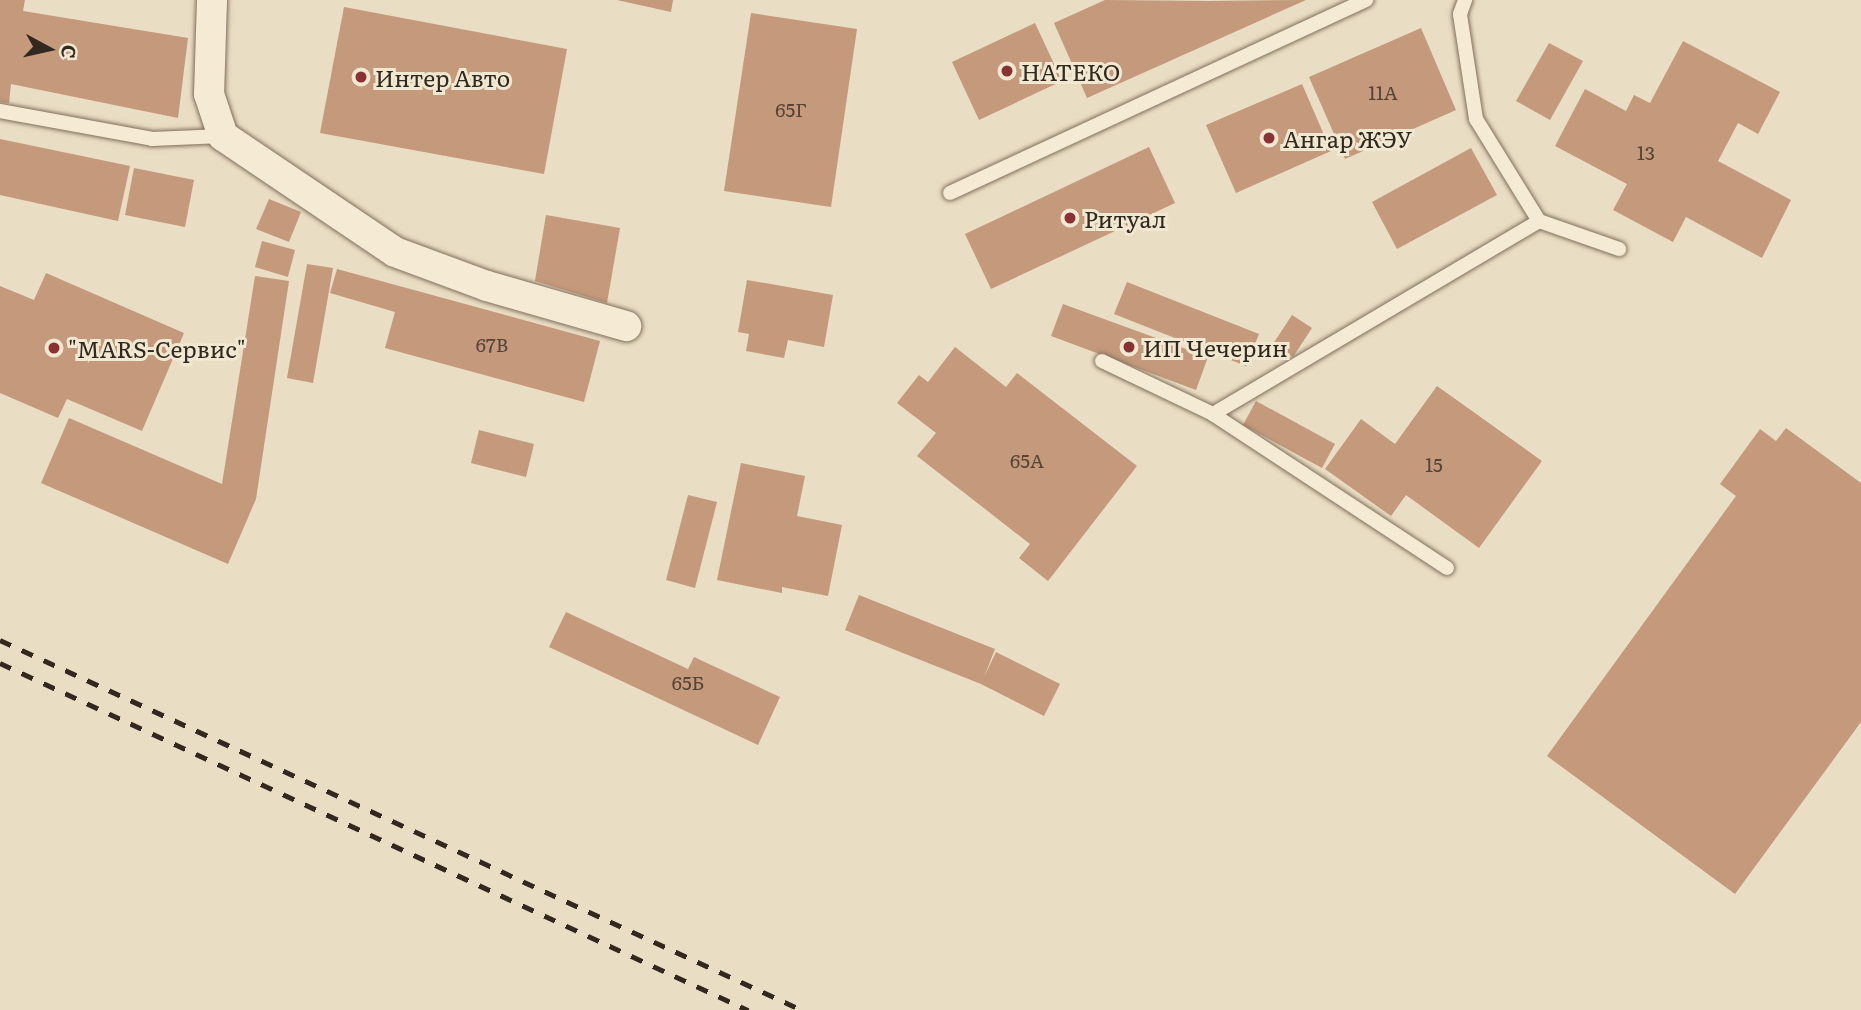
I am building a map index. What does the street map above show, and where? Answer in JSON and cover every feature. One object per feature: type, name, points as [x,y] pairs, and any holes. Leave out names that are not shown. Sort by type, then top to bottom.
[{"type":"street","points":[[212,0],[209,94],[223,136],[395,252],[487,286],[626,326]]},
{"type":"lane","points":[[950,192],[1366,0]]},
{"type":"lane","points":[[1465,0],[1460,14],[1476,119],[1539,220],[1619,249]]},
{"type":"lane","points":[[0,111],[152,139],[223,136]]},
{"type":"lane","points":[[1213,414],[1539,220]]},
{"type":"lane","points":[[1102,361],[1213,414],[1447,568]]},
{"type":"building","points":[[0,0],[25,0],[23,11],[188,38],[178,118],[11,84],[9,103],[0,102]]},
{"type":"building","points":[[617,0],[673,0],[671,12]]},
{"type":"building","points":[[1105,0],[1306,0],[1087,98],[1054,23]]},
{"type":"building","points":[[344,7],[567,49],[544,174],[320,133]]},
{"type":"building","points":[[751,13],[857,29],[831,207],[724,191]]},
{"type":"building","name":"НАТЕКО","points":[[1035,23],[1062,81],[979,120],[952,62]]},
{"type":"building","points":[[1421,28],[1456,110],[1345,159],[1309,77]]},
{"type":"building","points":[[1683,41],[1780,92],[1758,134],[1738,123],[1718,161],[1791,200],[1762,258],[1686,217],[1673,242],[1613,210],[1627,184],[1555,146],[1585,89],[1626,111],[1634,95],[1650,103]]},
{"type":"building","points":[[1549,43],[1583,61],[1550,120],[1516,101]]},
{"type":"building","name":"Ангар ЖЭУ","points":[[1302,84],[1331,151],[1236,193],[1206,125]]},
{"type":"building","points":[[0,139],[130,166],[118,221],[0,195]]},
{"type":"building","name":"Ритуал","points":[[1149,147],[1175,203],[991,289],[965,234]]},
{"type":"building","points":[[1471,148],[1497,195],[1397,249],[1372,202]]},
{"type":"building","points":[[134,168],[194,180],[185,227],[125,215]]},
{"type":"building","points":[[269,199],[301,212],[289,242],[256,229]]},
{"type":"building","points":[[546,215],[620,228],[607,303],[535,281]]},
{"type":"building","points":[[262,241],[295,250],[288,277],[255,267]]},
{"type":"building","points":[[307,264],[333,268],[313,383],[287,378]]},
{"type":"building","points":[[337,269],[600,341],[584,402],[385,348],[395,312],[330,293]]},
{"type":"building","points":[[46,273],[184,333],[142,431],[67,399],[58,418],[0,393],[0,286],[34,300]]},
{"type":"building","points":[[255,276],[289,281],[256,499],[228,564],[41,483],[69,418],[222,484]]},
{"type":"building","points":[[747,280],[833,295],[824,347],[788,340],[784,358],[746,351],[749,334],[738,332]]},
{"type":"building","points":[[1127,282],[1259,334],[1246,366],[1114,314]]},
{"type":"building","name":"ИП Чечерин","points":[[1063,304],[1208,357],[1196,390],[1051,336]]},
{"type":"building","name":"ИП Чечерин","points":[[1292,315],[1312,328],[1293,357],[1273,344]]},
{"type":"building","points":[[955,347],[1006,387],[1017,373],[1137,466],[1048,581],[1019,558],[1030,544],[917,456],[936,433],[897,403],[919,375],[928,382]]},
{"type":"building","points":[[1437,386],[1542,461],[1479,548],[1406,495],[1391,516],[1325,469],[1361,419],[1395,444]]},
{"type":"building","name":"ИП Чечерин","points":[[1256,401],[1335,444],[1322,468],[1243,425]]},
{"type":"building","points":[[1786,428],[1861,483],[1861,722],[1735,894],[1547,756],[1736,496],[1720,484],[1760,429],[1776,441]]},
{"type":"building","points":[[479,430],[534,444],[526,477],[471,463]]},
{"type":"building","points":[[741,463],[805,476],[797,516],[842,525],[828,596],[782,587],[782,593],[717,580]]},
{"type":"building","points":[[688,495],[717,502],[695,588],[666,580]]},
{"type":"building","points":[[859,595],[995,649],[984,677],[996,652],[1060,684],[1044,716],[981,684],[845,630]]},
{"type":"building","points":[[566,612],[688,669],[694,657],[780,697],[758,745],[549,647]]},
{"type":"railway","points":[[0,640],[802,1010]]},
{"type":"railway","points":[[0,663],[748,1010]]},
{"type":"place","name":"НАТЕКО","points":[[1007,71]]},
{"type":"place","name":"Интер Авто","points":[[361,77]]},
{"type":"place","name":"Ангар ЖЭУ","points":[[1269,138]]},
{"type":"place","name":"Ритуал","points":[[1070,218]]},
{"type":"place","name":"ИП Чечерин","points":[[1129,347]]},
{"type":"place","name":"\"MARS-Сервис\"","points":[[54,348]]}]
